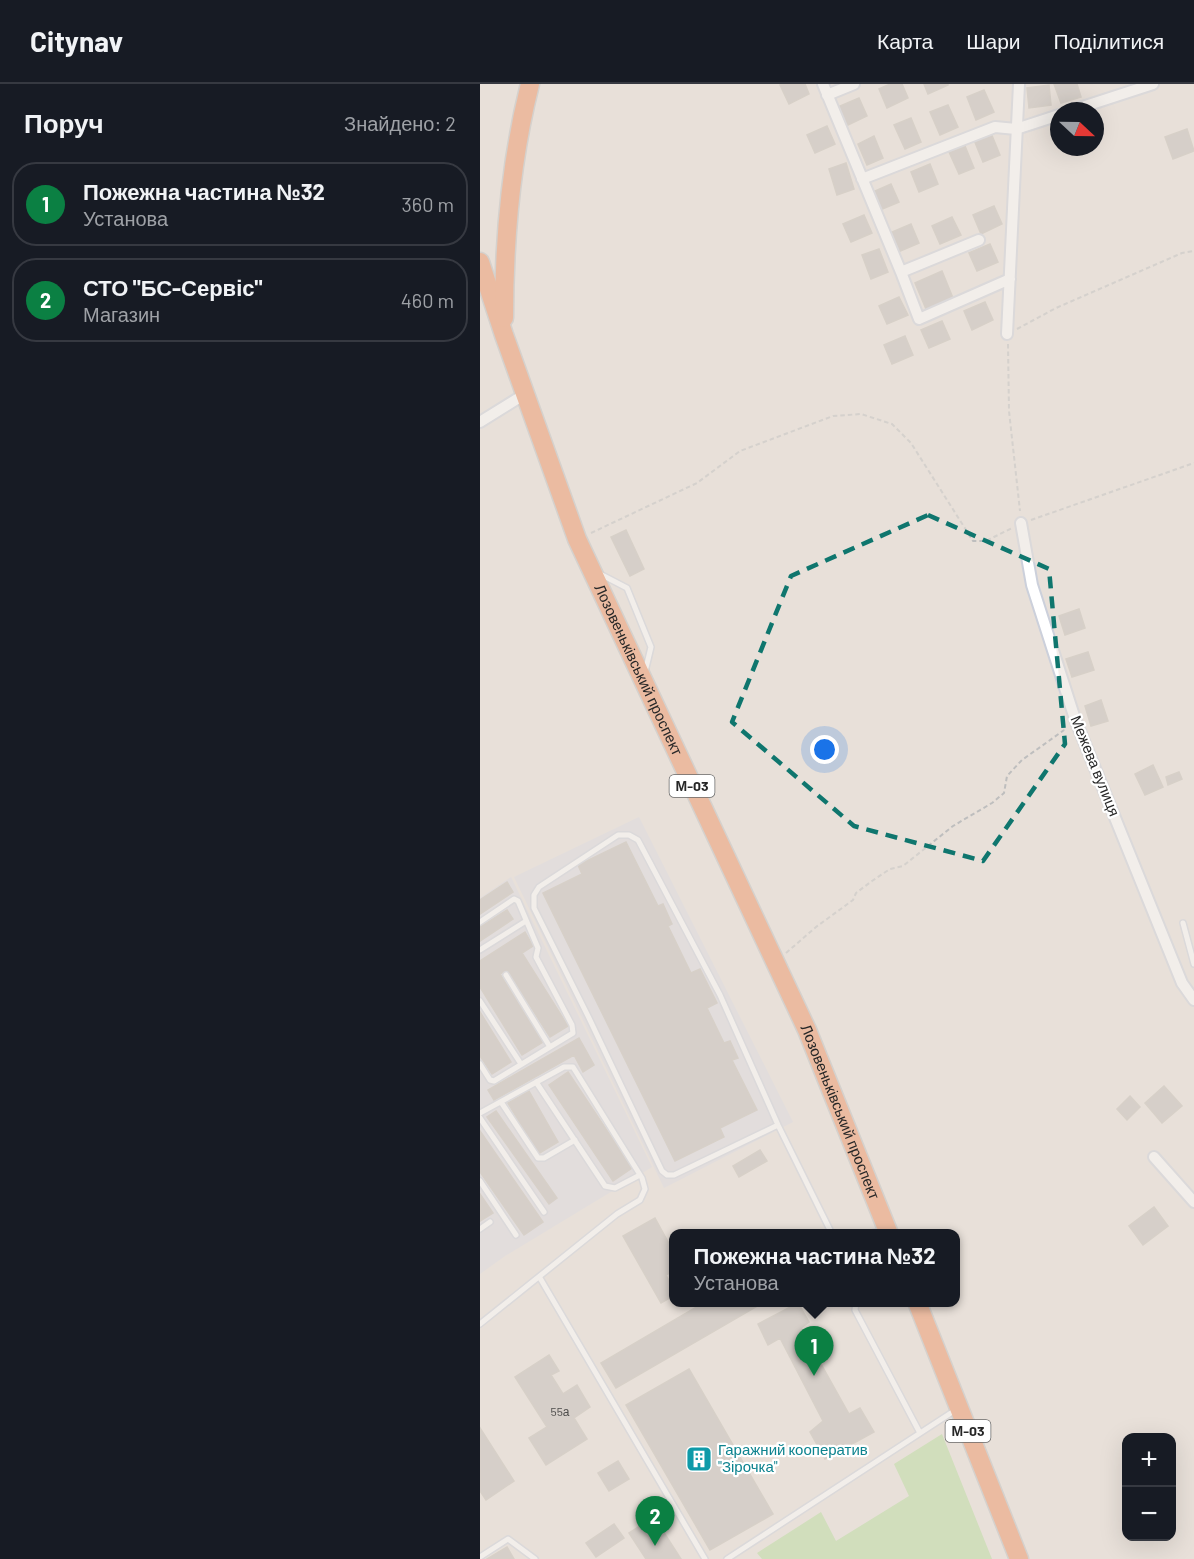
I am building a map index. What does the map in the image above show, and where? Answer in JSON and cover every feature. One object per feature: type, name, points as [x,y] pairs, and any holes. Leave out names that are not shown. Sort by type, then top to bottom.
[{"type":"highway","points":[[504,335],[504,275],[511,201],[523,115],[530,84]]},
{"type":"highway","name":"Лозовеньківський проспект","points":[[480,262],[577,539],[807,1030],[880,1229]]},
{"type":"highway","points":[[480,291],[504,335]]},
{"type":"highway","name":"М-03","points":[[918,1307],[1018,1559]]},
{"type":"street","points":[[823,84],[919,319],[1010,279]]},
{"type":"street","points":[[827,95],[854,84]]},
{"type":"street","points":[[1007,334],[1018,84]]},
{"type":"street","points":[[1098,102],[1153,84]]},
{"type":"street","points":[[862,179],[995,127],[1016,129],[1050,118]]},
{"type":"street","points":[[901,272],[979,240]]},
{"type":"street","points":[[480,422],[525,394]]},
{"type":"street","name":"Межева вулиця","points":[[1021,523],[1032,585],[1075,719],[1182,983],[1194,1000]]},
{"type":"street","points":[[1154,1157],[1194,1202]]},
{"type":"lane","points":[[778,1125],[679,1173],[669,1175],[662,1171],[536,913],[533,899],[539,887],[618,835],[628,835],[638,840],[720,995],[778,1125],[830,1229]]},
{"type":"lane","points":[[480,922],[514,899],[518,901],[538,948],[536,957],[572,1025],[573,1033],[494,1081],[490,1080],[480,1064]]},
{"type":"lane","points":[[480,950],[526,921]]},
{"type":"lane","points":[[1183,923],[1194,964]]},
{"type":"lane","points":[[506,975],[550,1047]]},
{"type":"lane","points":[[480,1001],[521,1064]]},
{"type":"lane","points":[[480,1113],[564,1067],[573,1067],[640,1175],[645,1190],[640,1200],[617,1214],[480,1324]]},
{"type":"lane","points":[[536,1082],[608,1188],[615,1188],[640,1175]]},
{"type":"lane","points":[[501,1102],[538,1158],[544,1158],[575,1140]]},
{"type":"lane","points":[[480,1118],[544,1212]]},
{"type":"lane","points":[[480,1181],[516,1235]]},
{"type":"lane","points":[[480,1229],[490,1222]]},
{"type":"lane","points":[[540,1278],[705,1559]]},
{"type":"lane","points":[[855,1307],[920,1433]]},
{"type":"lane","points":[[727,1559],[959,1408]]},
{"type":"lane","points":[[480,1557],[508,1539],[535,1559]]},
{"type":"path","points":[[1021,523],[1009,411],[1007,334],[1056,308],[1182,254],[1194,251]]},
{"type":"path","points":[[577,539],[697,483],[740,451],[833,416],[861,414],[892,424],[911,443],[973,541],[986,541],[1021,523],[1194,464]]},
{"type":"path","points":[[775,963],[816,927],[853,900],[856,893],[872,881],[890,869],[903,866],[953,826],[992,803],[1004,793],[1007,776],[1022,760],[1063,732],[1075,719]]},
{"type":"highlighted area","points":[[928,515],[1049,569],[1065,744],[983,861],[854,826],[732,722],[791,576]]},
{"type":"shaded area","points":[[639,817],[793,1122],[664,1188],[514,877]]},
{"type":"shaded area","points":[[511,877],[652,1167],[505,1256],[480,1274],[480,898]]},
{"type":"green space","points":[[942,1434],[992,1559],[762,1559],[757,1553],[821,1512],[836,1541],[909,1496],[894,1464]]},
{"type":"building","points":[[805,84],[809,94],[789,104],[780,85]]},
{"type":"building","points":[[890,84],[902,84],[908,98],[887,108],[879,89]]},
{"type":"building","points":[[924,84],[948,84],[948,85],[928,94]]},
{"type":"building","points":[[1054,84],[1077,84],[1081,97],[1061,102]]},
{"type":"building","points":[[1049,85],[1050,105],[1029,108],[1027,88]]},
{"type":"building","points":[[984,90],[994,112],[976,120],[967,97]]},
{"type":"building","points":[[859,98],[867,116],[846,126],[838,107]]},
{"type":"building","points":[[948,105],[958,127],[940,135],[930,112]]},
{"type":"building","points":[[911,118],[921,142],[905,149],[894,125]]},
{"type":"building","points":[[827,126],[835,144],[815,153],[807,135]]},
{"type":"building","points":[[1187,129],[1194,151],[1173,159],[1165,137]]},
{"type":"building","points":[[991,133],[1000,155],[983,162],[974,140]]},
{"type":"building","points":[[874,136],[883,158],[867,165],[858,144]]},
{"type":"building","points":[[965,146],[974,168],[959,174],[949,152]]},
{"type":"building","points":[[846,163],[854,189],[837,195],[829,169]]},
{"type":"building","points":[[930,164],[938,184],[919,192],[911,172]]},
{"type":"building","points":[[891,184],[899,202],[880,210],[873,192]]},
{"type":"building","points":[[994,206],[1002,224],[981,234],[973,215]]},
{"type":"building","points":[[864,215],[872,233],[851,242],[843,224]]},
{"type":"building","points":[[952,217],[961,235],[940,244],[932,226]]},
{"type":"building","points":[[911,224],[919,243],[898,252],[890,233]]},
{"type":"building","points":[[990,244],[998,262],[977,271],[969,253]]},
{"type":"building","points":[[879,249],[888,272],[871,279],[862,255]]},
{"type":"building","points":[[942,271],[953,298],[926,309],[915,283]]},
{"type":"building","points":[[899,297],[908,315],[887,324],[879,306]]},
{"type":"building","points":[[985,302],[993,320],[972,330],[964,311]]},
{"type":"building","points":[[942,321],[950,339],[929,348],[921,330]]},
{"type":"building","points":[[905,336],[913,355],[892,364],[884,345]]},
{"type":"building","points":[[626,530],[644,569],[630,576],[611,537]]},
{"type":"building","points":[[1079,609],[1085,628],[1065,635],[1059,616]]},
{"type":"building","points":[[1088,652],[1094,670],[1072,677],[1066,659]]},
{"type":"building","points":[[1101,700],[1108,721],[1091,726],[1085,706]]},
{"type":"building","points":[[1153,765],[1163,787],[1145,795],[1135,774]]},
{"type":"building","points":[[1179,772],[1182,779],[1168,785],[1166,777]]},
{"type":"building","points":[[626,842],[658,906],[663,904],[672,924],[668,926],[691,973],[700,969],[717,1003],[707,1008],[724,1043],[730,1041],[738,1058],[732,1060],[757,1110],[720,1128],[724,1137],[675,1161],[543,893],[582,874],[578,865]]},
{"type":"building","points":[[507,882],[513,892],[480,914],[480,900]]},
{"type":"building","points":[[507,910],[513,919],[480,941],[480,927]]},
{"type":"building","points":[[525,932],[533,946],[522,953],[568,1026],[550,1037],[507,970],[500,974],[543,1042],[522,1055],[480,987],[480,961]]},
{"type":"building","points":[[480,1012],[511,1062],[492,1074],[480,1056]]},
{"type":"building","points":[[579,1038],[594,1065],[583,1072],[574,1055],[494,1100],[488,1090]]},
{"type":"building","points":[[568,1072],[632,1168],[613,1181],[549,1085]]},
{"type":"building","points":[[1164,1086],[1182,1106],[1162,1123],[1145,1103]]},
{"type":"building","points":[[529,1091],[558,1142],[538,1154],[508,1103]]},
{"type":"building","points":[[1130,1096],[1140,1107],[1127,1120],[1117,1109]]},
{"type":"building","points":[[496,1111],[557,1198],[549,1204],[487,1117]]},
{"type":"building","points":[[480,1131],[543,1222],[524,1235],[480,1172]]},
{"type":"building","points":[[760,1150],[767,1161],[739,1177],[733,1166]]},
{"type":"building","points":[[480,1194],[493,1213],[480,1221]]},
{"type":"building","points":[[1154,1207],[1168,1226],[1143,1245],[1129,1226]]},
{"type":"building","points":[[655,1218],[669,1244],[669,1273],[666,1275],[669,1281],[669,1298],[661,1303],[623,1236]]},
{"type":"building","points":[[696,1307],[756,1307],[616,1388],[601,1363]]},
{"type":"building","points":[[790,1307],[800,1307],[809,1322],[801,1328],[849,1414],[860,1408],[874,1432],[825,1459],[810,1432],[823,1421],[780,1338],[768,1345],[758,1324]]},
{"type":"building","points":[[549,1355],[559,1371],[551,1375],[563,1394],[577,1385],[590,1407],[574,1418],[587,1439],[546,1465],[529,1438],[547,1427],[515,1377]]},
{"type":"building","name":"Гаражний кооператив \"Зірочка\"","points":[[689,1369],[773,1514],[710,1550],[626,1405]]},
{"type":"building","points":[[480,1428],[514,1481],[486,1500],[480,1491]]},
{"type":"building","points":[[618,1461],[629,1479],[609,1491],[598,1473]]},
{"type":"building","points":[[654,1517],[681,1559],[646,1559],[629,1533]]},
{"type":"building","points":[[614,1524],[624,1538],[596,1557],[586,1543]]},
{"type":"building","points":[[507,1547],[514,1559],[487,1559]]},
{"type":"place","name":"Пожежна частина №32","points":[[814,1376]]},
{"type":"place","name":"Гаражний кооператив \"Зірочка\"","points":[[699,1459]]},
{"type":"place","name":"СТО \"БС-Сервіс\"","points":[[655,1546]]}]
